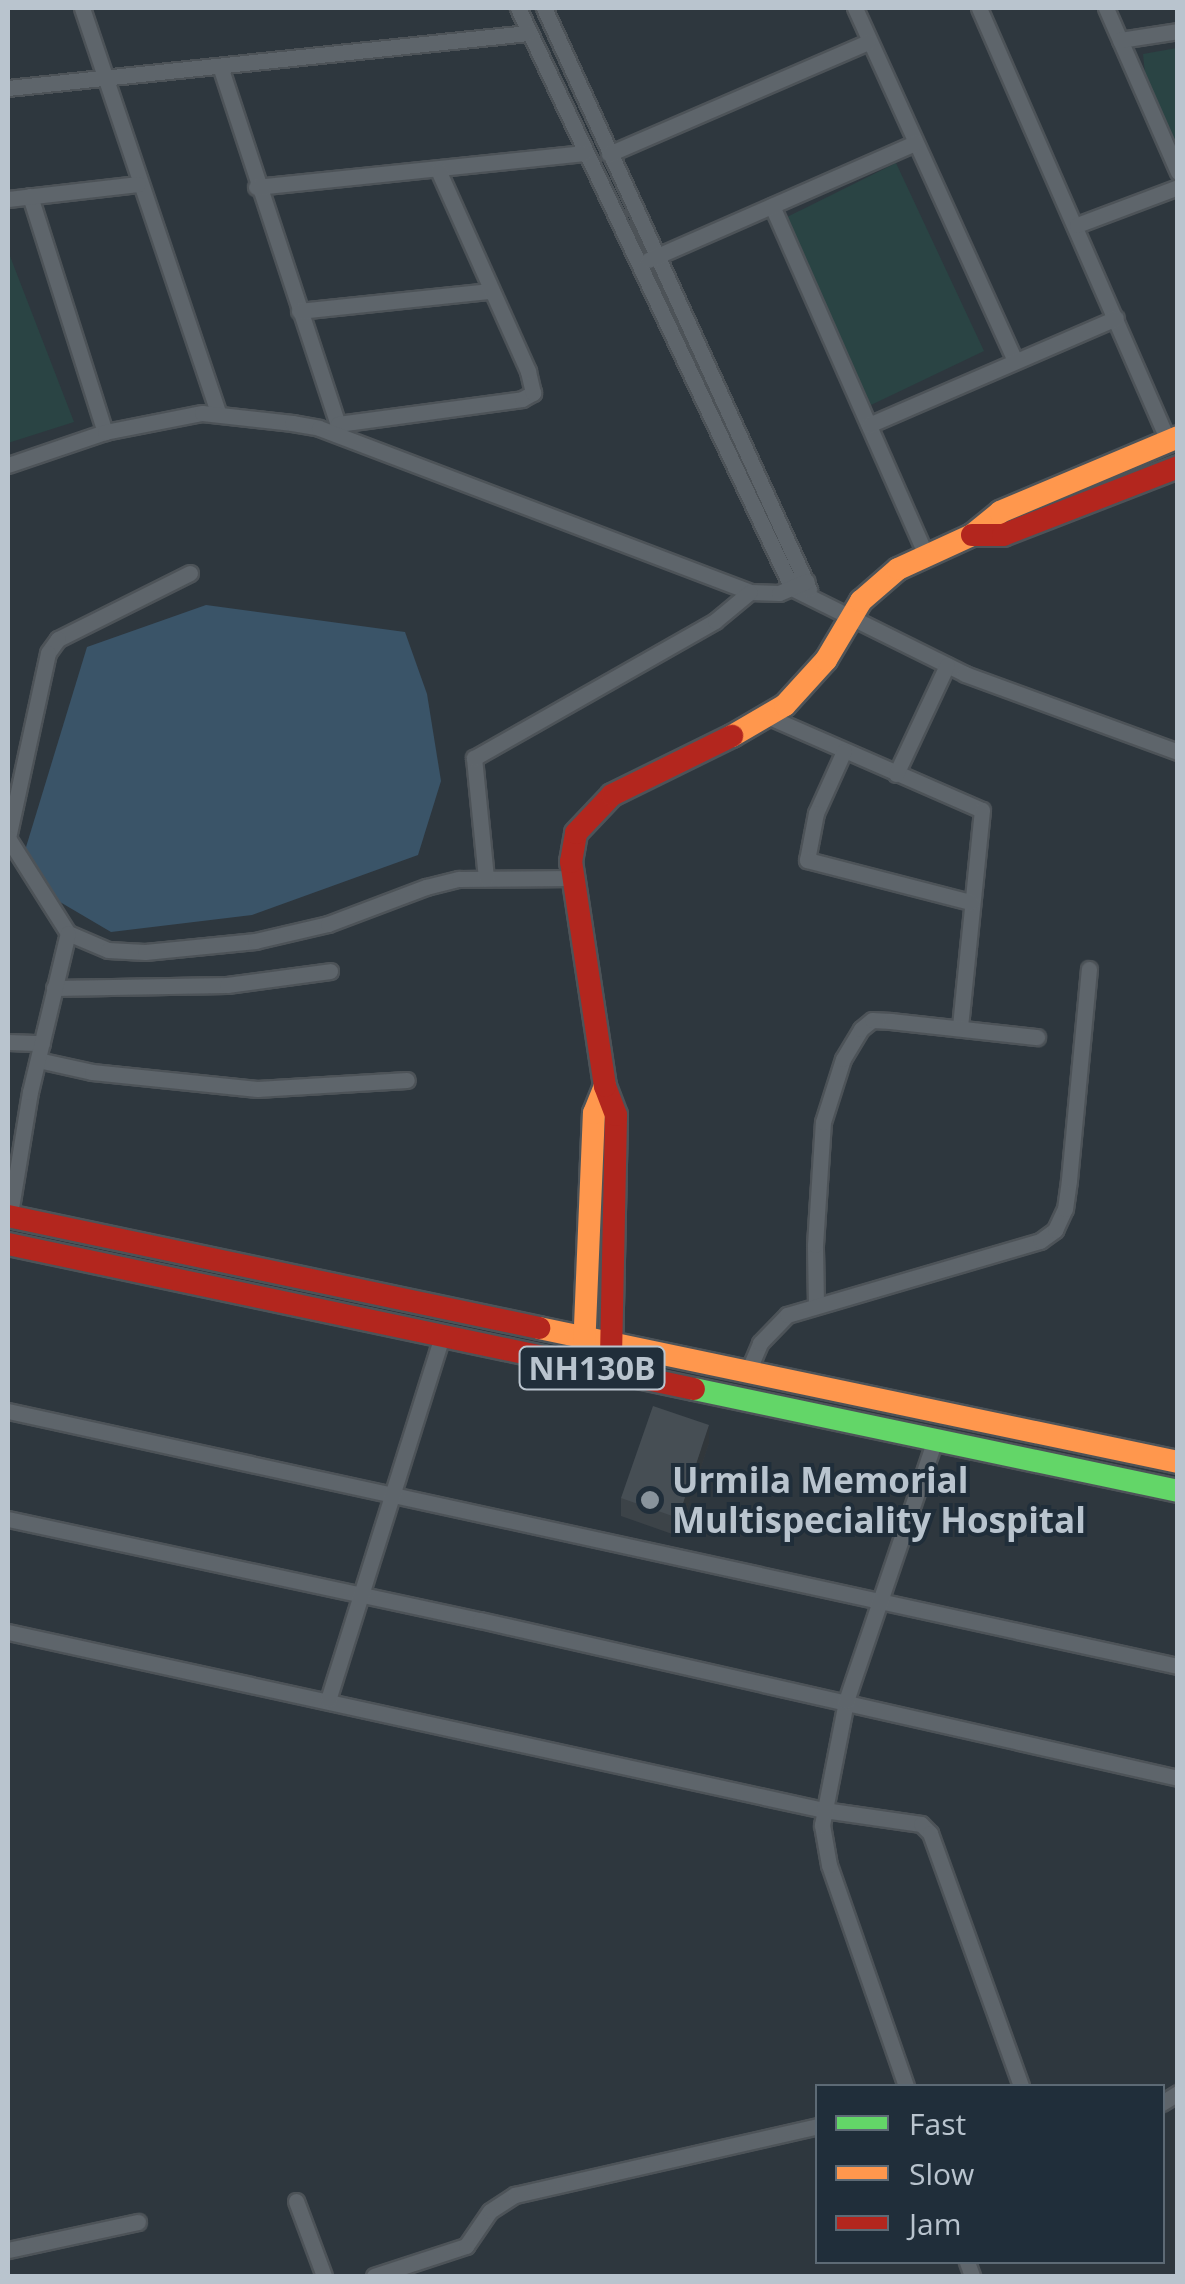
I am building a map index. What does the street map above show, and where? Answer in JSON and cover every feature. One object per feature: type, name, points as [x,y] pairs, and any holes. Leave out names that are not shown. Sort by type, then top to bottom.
[{"type":"main road","points":[[608,1372],[613,1346],[616,1115],[606,1086],[572,844],[597,806],[769,717],[814,674],[849,618],[877,584],[926,555],[972,535],[1000,512],[1172,439]]},
{"type":"main road","points":[[972,535],[1003,535],[1178,467]]},
{"type":"main road","points":[[582,1366],[594,1113],[606,1086]]},
{"type":"main road","name":"NH130B","points":[[9,1219],[1178,1462]]},
{"type":"main road","name":"NH130B","points":[[8,1244],[1178,1491]]},
{"type":"street","points":[[82,8],[138,184],[218,412]]},
{"type":"street","points":[[518,8],[637,265],[799,585],[812,598],[947,665],[1178,752]]},
{"type":"street","points":[[544,8],[799,585]]},
{"type":"street","points":[[855,8],[1015,360]]},
{"type":"street","points":[[980,8],[1172,439]]},
{"type":"street","points":[[1106,8],[1178,172]]},
{"type":"street","points":[[1120,40],[1178,31]]},
{"type":"street","points":[[8,88],[528,33]]},
{"type":"street","points":[[609,154],[868,42]]},
{"type":"street","points":[[220,66],[335,429]]},
{"type":"street","points":[[637,265],[914,143]]},
{"type":"street","points":[[256,187],[584,153]]},
{"type":"street","points":[[335,429],[531,396],[533,383],[438,170]]},
{"type":"street","points":[[8,200],[138,184]]},
{"type":"street","points":[[1078,226],[1178,187]]},
{"type":"street","points":[[30,196],[105,432]]},
{"type":"street","points":[[772,206],[926,555]]},
{"type":"street","points":[[299,311],[490,291]]},
{"type":"street","points":[[869,425],[1116,318]]},
{"type":"street","points":[[8,465],[105,432],[218,412],[292,422],[335,429],[750,592],[768,595],[799,585]]},
{"type":"street","points":[[190,573],[51,646],[8,829],[13,852],[68,934],[108,950],[145,952],[255,942],[328,924],[426,886],[486,878],[574,878]]},
{"type":"street","points":[[486,878],[474,758],[715,621],[750,592]]},
{"type":"street","points":[[896,774],[947,665]]},
{"type":"street","points":[[769,717],[982,810],[960,1028]]},
{"type":"street","points":[[844,751],[816,813],[807,860],[971,902]]},
{"type":"street","points":[[9,1219],[38,1060],[68,934]]},
{"type":"street","points":[[747,1374],[760,1342],[774,1324],[816,1305],[1040,1241],[1055,1230],[1065,1209],[1069,1180],[1089,969]]},
{"type":"street","points":[[54,988],[228,986],[330,972]]},
{"type":"street","points":[[816,1305],[814,1245],[823,1122],[851,1040],[872,1020],[1037,1037]]},
{"type":"street","points":[[8,1042],[42,1043]]},
{"type":"street","points":[[38,1060],[92,1072],[257,1089],[407,1080]]},
{"type":"street","points":[[328,1700],[442,1337]]},
{"type":"street","points":[[8,1411],[1178,1666]]},
{"type":"street","points":[[905,2084],[822,1838],[846,1701],[935,1439]]},
{"type":"street","points":[[8,1519],[846,1701],[1178,1778]]},
{"type":"street","points":[[8,1632],[824,1810],[926,1827],[1020,2084]]},
{"type":"street","points":[[374,2276],[466,2246],[490,2211],[515,2195],[815,2127]]},
{"type":"street","points":[[296,2201],[324,2276]]},
{"type":"street","points":[[8,2250],[138,2222]]},
{"type":"green space","points":[[1177,48],[1177,156],[1146,84],[1143,54]]},
{"type":"green space","points":[[896,163],[984,351],[871,405],[783,219]]},
{"type":"green space","points":[[8,251],[74,422],[8,443]]},
{"type":"water","points":[[206,605],[405,632],[427,694],[441,781],[418,855],[252,915],[111,932],[43,892],[23,857],[87,647]]},
{"type":"building","points":[[653,1406],[709,1425],[678,1518],[621,1498]]},
{"type":"traffic: fast","points":[[694,1389],[1178,1491]]},
{"type":"traffic: slow","points":[[732,736],[785,705],[826,660],[861,601],[898,569],[972,535],[1000,512],[1178,437]]},
{"type":"traffic: slow","points":[[584,1350],[594,1113],[605,1086]]},
{"type":"traffic: slow","points":[[539,1328],[1178,1462]]},
{"type":"traffic: jam","points":[[972,535],[1003,535],[1178,467]]},
{"type":"traffic: jam","points":[[611,1356],[616,1115],[605,1086],[571,862],[576,833],[612,795],[732,736]]},
{"type":"traffic: jam","points":[[8,1216],[539,1328]]},
{"type":"traffic: jam","points":[[8,1244],[694,1389]]},
{"type":"place","name":"Urmila Memorial Multispeciality Hospital","points":[[650,1500]]}]
